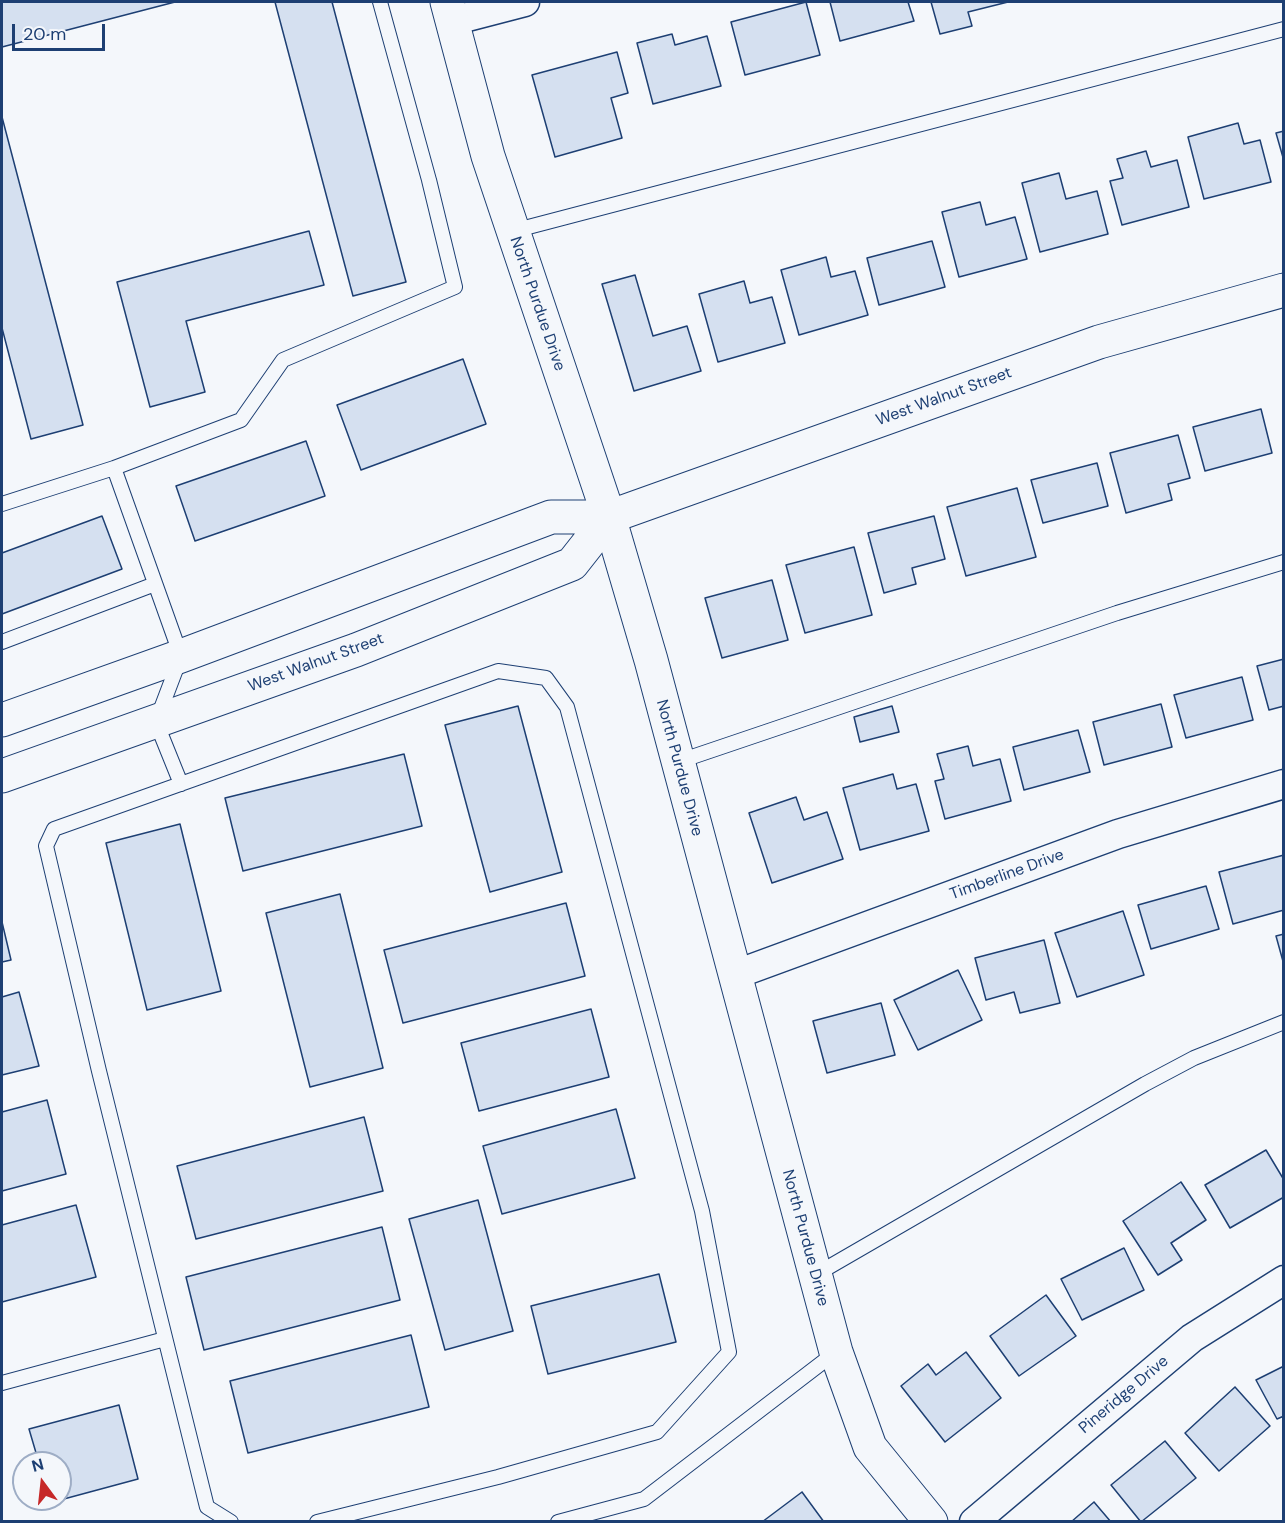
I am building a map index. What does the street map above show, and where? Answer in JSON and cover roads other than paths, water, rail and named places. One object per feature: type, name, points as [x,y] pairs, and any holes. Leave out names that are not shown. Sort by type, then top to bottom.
[{"type":"main road","name":"North Purdue Drive","points":[[449,11],[488,156],[609,517],[836,1352],[870,1447],[931,1521]]},
{"type":"main road","name":"West Walnut Street","points":[[2,720],[181,656],[551,517],[609,517],[1099,342],[1284,290]]},
{"type":"main road","name":"West Walnut Street","points":[[2,776],[356,650],[572,564],[609,517]]},
{"type":"street","points":[[449,11],[525,2]]},
{"type":"street","name":"Timberline Drive","points":[[734,975],[1118,834],[1284,784]]},
{"type":"street","name":"Pineridge Drive","points":[[974,1521],[1192,1338],[1284,1280]]},
{"type":"lane","points":[[2,504],[114,468],[242,420],[283,360],[454,287],[429,180],[380,2]]},
{"type":"lane","points":[[513,231],[1284,29]]},
{"type":"lane","points":[[114,468],[181,656],[156,722],[181,784]]},
{"type":"lane","points":[[677,762],[1117,613],[1284,562]]},
{"type":"lane","points":[[2,642],[155,584]]},
{"type":"lane","points":[[231,1521],[207,1507],[46,846],[54,829],[498,671],[546,678],[567,707],[570,718],[702,1211],[729,1352],[657,1432],[498,1477],[317,1521]]},
{"type":"lane","points":[[815,1275],[1145,1084],[1194,1058],[1284,1022]]},
{"type":"lane","points":[[2,1383],[165,1339]]},
{"type":"lane","points":[[558,1521],[644,1499],[836,1352]]}]
